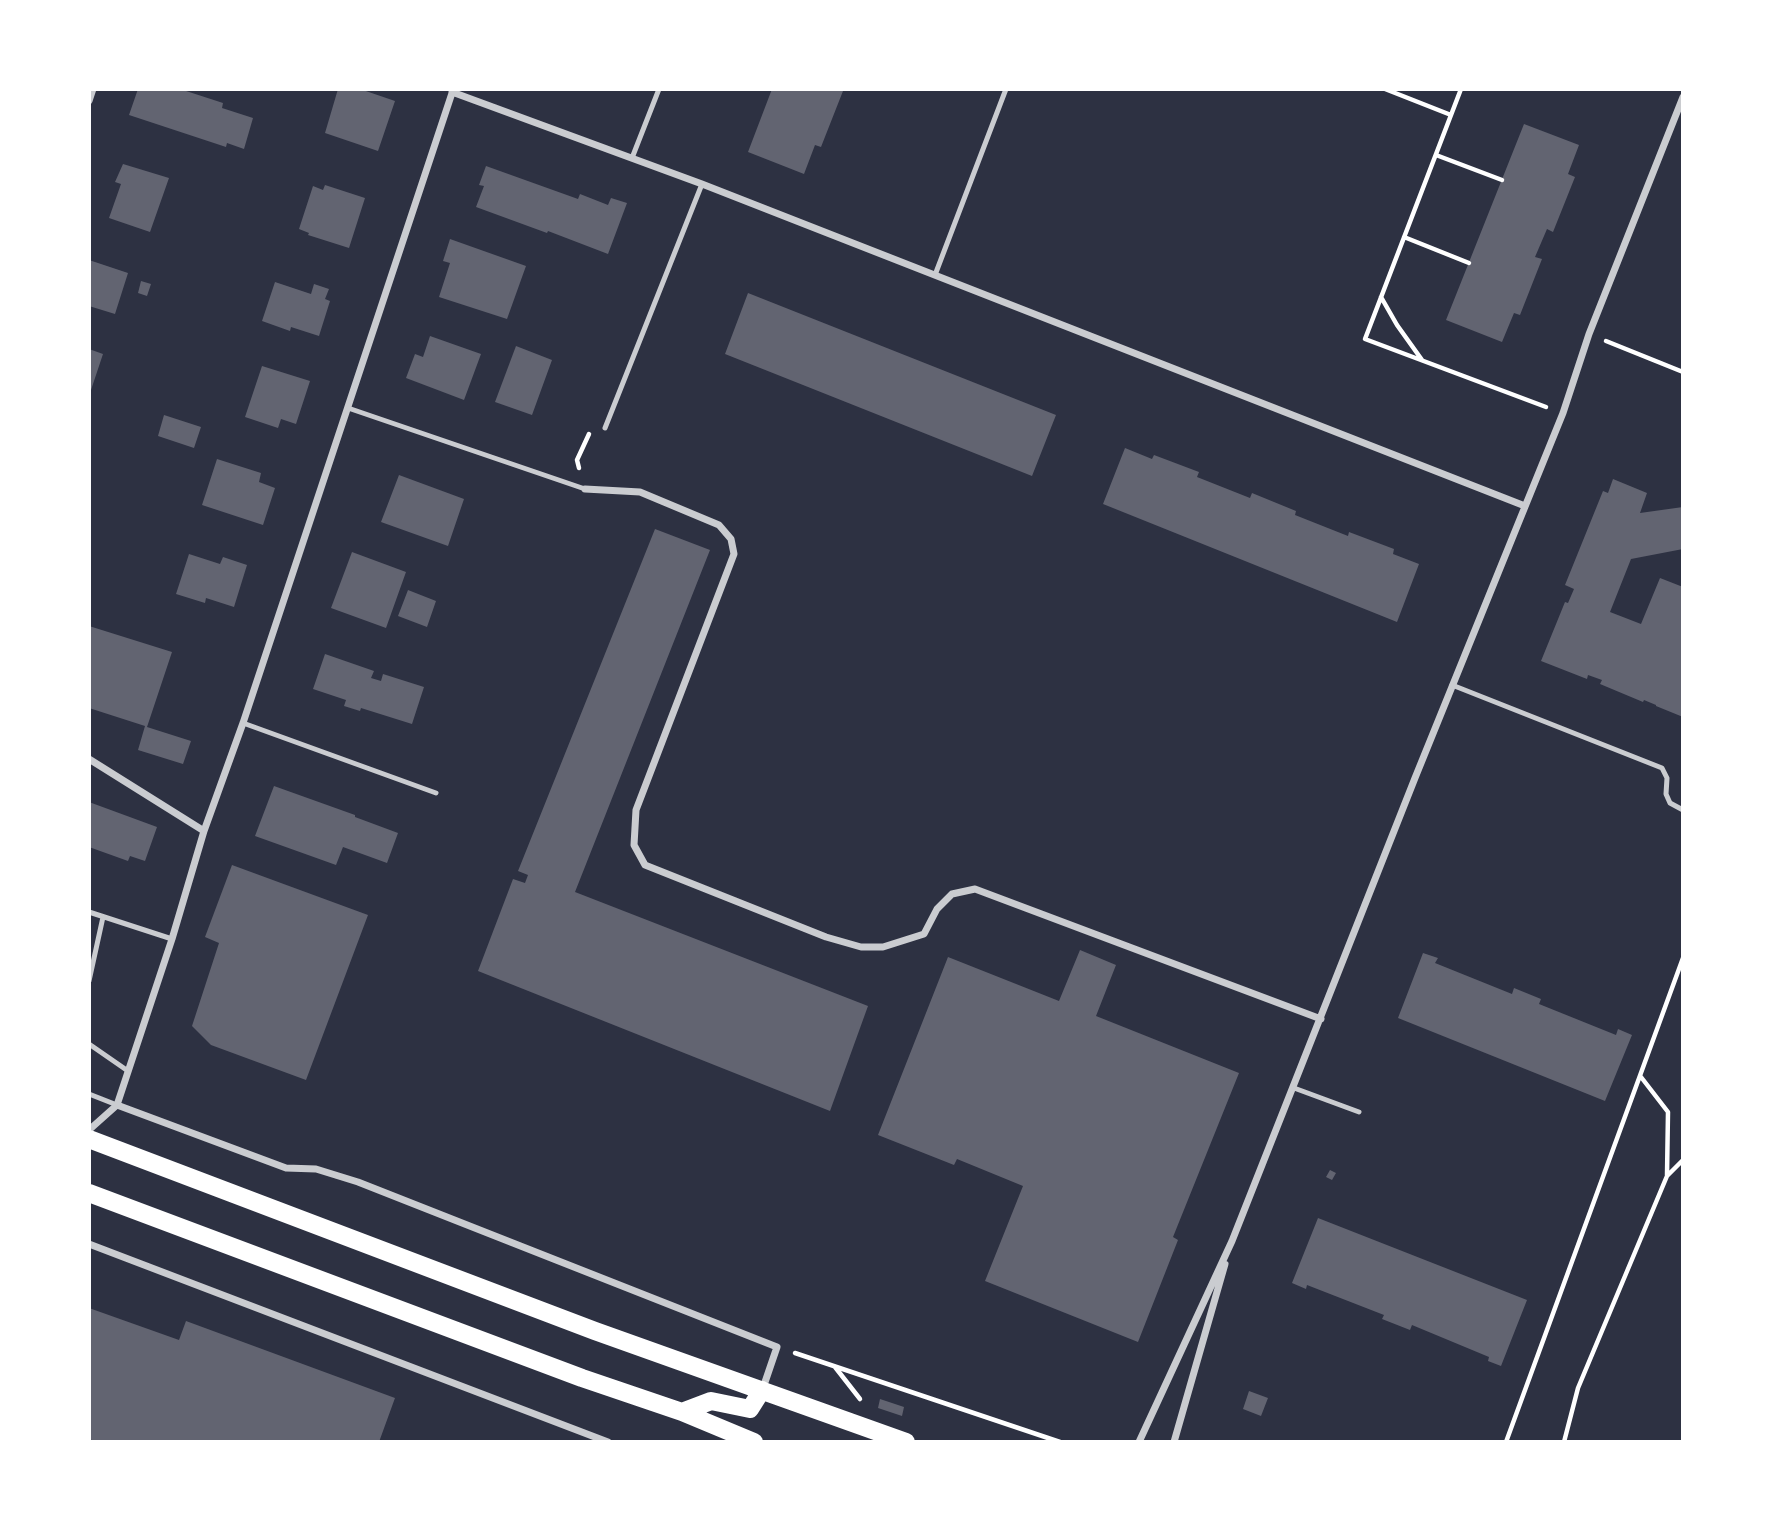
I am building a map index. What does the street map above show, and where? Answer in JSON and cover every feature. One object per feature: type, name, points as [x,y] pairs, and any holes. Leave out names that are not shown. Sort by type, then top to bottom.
[{"type":"main road","points":[[89,1139],[595,1331],[906,1442]]},
{"type":"main road","points":[[89,1194],[582,1378],[682,1412],[754,1442]]},
{"type":"main road","points":[[682,1412],[711,1401],[750,1409],[762,1390]]},
{"type":"street","points":[[89,101],[93,89]]},
{"type":"street","points":[[89,1130],[117,1105],[172,939],[204,831],[243,723],[453,91],[702,184],[1525,506]]},
{"type":"street","points":[[1139,1442],[1232,1241],[1294,1088],[1452,685],[1563,413],[1589,334],[1683,97]]},
{"type":"street","points":[[585,489],[640,492],[719,525],[732,539],[734,554],[636,810],[634,845],[645,865],[826,937],[861,947],[883,947],[924,934],[937,909],[952,894],[975,889],[1321,1018]]},
{"type":"street","points":[[89,759],[204,831]]},
{"type":"street","points":[[117,1105],[286,1168],[316,1169],[358,1182],[777,1347],[762,1390]]},
{"type":"street","points":[[1174,1442],[1232,1241]]},
{"type":"street","points":[[89,1244],[608,1442]]},
{"type":"lane","points":[[632,158],[659,89]]},
{"type":"lane","points":[[935,275],[1006,89]]},
{"type":"lane","points":[[605,428],[702,184]]},
{"type":"lane","points":[[348,408],[585,489]]},
{"type":"lane","points":[[1452,685],[1662,768],[1667,778],[1666,794],[1670,803],[1683,810]]},
{"type":"lane","points":[[243,723],[436,793]]},
{"type":"lane","points":[[89,912],[172,939]]},
{"type":"lane","points":[[89,981],[103,917]]},
{"type":"lane","points":[[89,1044],[128,1071]]},
{"type":"lane","points":[[1294,1088],[1359,1112]]},
{"type":"lane","points":[[89,1094],[117,1105]]},
{"type":"path","points":[[1385,89],[1451,115]]},
{"type":"path","points":[[1461,89],[1365,339],[1563,413]]},
{"type":"path","points":[[1436,155],[1502,180]]},
{"type":"path","points":[[1404,237],[1469,263]]},
{"type":"path","points":[[1381,296],[1396,325],[1422,360]]},
{"type":"path","points":[[1589,334],[1683,372]]},
{"type":"path","points":[[585,489],[577,460],[591,430],[605,428]]},
{"type":"path","points":[[1506,1442],[1683,958]]},
{"type":"path","points":[[1564,1442],[1578,1388],[1667,1176],[1668,1112],[1641,1077]]},
{"type":"path","points":[[1667,1176],[1683,1160]]},
{"type":"path","points":[[777,1347],[1060,1442]]},
{"type":"path","points":[[834,1366],[868,1409]]},
{"type":"building","points":[[138,89],[180,89],[223,103],[222,108],[253,118],[244,149],[227,143],[226,147],[129,115]]},
{"type":"building","points":[[338,89],[360,89],[395,101],[378,151],[325,133]]},
{"type":"building","points":[[772,89],[843,91],[821,147],[815,145],[804,174],[748,152]]},
{"type":"building","points":[[1524,124],[1579,145],[1568,174],[1575,177],[1553,232],[1547,229],[1535,257],[1542,259],[1520,315],[1514,313],[1502,342],[1446,320]]},
{"type":"building","points":[[123,164],[169,178],[150,232],[109,218],[121,184],[115,182]]},
{"type":"building","points":[[486,166],[578,199],[580,194],[608,205],[611,198],[627,203],[608,254],[476,207],[484,186],[479,185]]},
{"type":"building","points":[[325,185],[365,198],[349,248],[308,235],[309,233],[299,229],[313,186],[323,190]]},
{"type":"building","points":[[450,239],[526,266],[507,319],[439,297],[450,263],[443,261]]},
{"type":"building","points":[[89,260],[128,273],[115,314],[89,306]]},
{"type":"building","points":[[141,281],[151,284],[147,296],[138,293]]},
{"type":"building","points":[[275,282],[311,294],[314,284],[329,289],[325,299],[330,301],[319,336],[291,327],[290,331],[262,321]]},
{"type":"building","points":[[748,293],[1056,415],[1032,476],[725,354]]},
{"type":"building","points":[[430,336],[481,354],[464,400],[406,378],[415,354],[423,357]]},
{"type":"building","points":[[516,346],[552,360],[532,415],[495,402]]},
{"type":"building","points":[[89,349],[103,354],[90,393],[89,393]]},
{"type":"building","points":[[262,366],[310,381],[296,424],[281,419],[278,428],[245,417]]},
{"type":"building","points":[[164,415],[201,427],[194,448],[158,436]]},
{"type":"building","points":[[1125,448],[1152,459],[1154,455],[1199,472],[1197,477],[1250,498],[1252,493],[1296,511],[1295,515],[1348,536],[1349,532],[1394,549],[1393,554],[1419,564],[1397,622],[1103,504]]},
{"type":"building","points":[[217,459],[261,473],[259,482],[275,488],[263,525],[202,505]]},
{"type":"building","points":[[399,475],[464,499],[448,546],[381,522]]},
{"type":"building","points":[[1613,479],[1647,493],[1640,513],[1683,507],[1683,549],[1631,559],[1610,612],[1641,624],[1660,578],[1683,587],[1683,717],[1600,684],[1602,680],[1588,675],[1587,679],[1541,661],[1565,602],[1568,603],[1574,589],[1565,585],[1603,491],[1608,493]]},
{"type":"building","points":[[655,529],[710,550],[575,892],[868,1006],[830,1111],[478,971],[513,879],[525,883],[528,875],[518,871]]},
{"type":"building","points":[[352,552],[406,572],[386,628],[331,608]]},
{"type":"building","points":[[189,554],[220,564],[223,557],[247,565],[234,607],[206,598],[205,603],[176,594]]},
{"type":"building","points":[[408,590],[436,601],[427,627],[398,616]]},
{"type":"building","points":[[89,626],[172,652],[147,727],[191,741],[183,764],[138,750],[145,726],[89,708]]},
{"type":"building","points":[[325,654],[374,671],[371,678],[381,681],[383,674],[424,687],[412,724],[361,708],[360,711],[344,706],[346,700],[313,689]]},
{"type":"building","points":[[274,786],[398,833],[387,863],[343,847],[336,865],[255,836]]},
{"type":"building","points":[[89,802],[157,827],[145,861],[130,856],[128,861],[89,847]]},
{"type":"building","points":[[232,865],[368,915],[306,1080],[211,1045],[192,1026],[219,943],[205,937]]},
{"type":"building","points":[[1080,950],[1116,965],[1096,1016],[1239,1073],[1173,1237],[1178,1240],[1138,1342],[985,1281],[1023,1186],[957,1159],[954,1165],[878,1135],[948,957],[1059,1001]]},
{"type":"building","points":[[1423,953],[1438,958],[1435,963],[1512,994],[1514,988],[1541,999],[1539,1004],[1616,1035],[1618,1029],[1632,1035],[1605,1101],[1398,1018]]},
{"type":"building","points":[[1330,1170],[1336,1173],[1332,1180],[1326,1177]]},
{"type":"building","points":[[1318,1218],[1527,1300],[1501,1366],[1488,1361],[1489,1357],[1412,1325],[1410,1330],[1382,1319],[1384,1315],[1307,1285],[1306,1289],[1292,1283]]},
{"type":"building","points":[[89,1308],[179,1340],[186,1321],[395,1398],[379,1442],[97,1442],[89,1439]]},
{"type":"building","points":[[1249,1391],[1268,1398],[1261,1416],[1243,1409]]},
{"type":"building","points":[[880,1399],[904,1407],[902,1416],[878,1408]]}]
